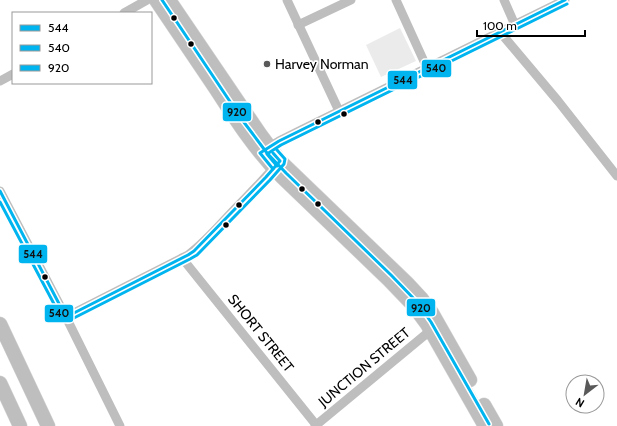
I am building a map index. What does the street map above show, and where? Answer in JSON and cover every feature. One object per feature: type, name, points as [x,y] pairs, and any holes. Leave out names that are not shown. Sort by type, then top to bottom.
[{"type":"highway","points":[[156,0],[230,110],[265,150]]},
{"type":"highway","points":[[169,0],[276,165],[398,288],[420,314],[431,330],[485,426]]},
{"type":"highway","points":[[276,165],[395,271],[421,298],[442,330],[496,426]]},
{"type":"highway","points":[[0,324],[48,426]]},
{"type":"highway","points":[[0,383],[20,426]]},
{"type":"street","points":[[126,12],[147,0]]},
{"type":"street","points":[[287,0],[339,111]]},
{"type":"street","points":[[298,25],[351,0]]},
{"type":"street","points":[[396,0],[427,68]]},
{"type":"street","points":[[504,0],[515,25]]},
{"type":"street","points":[[265,150],[279,141],[565,0]]},
{"type":"street","points":[[500,32],[558,101],[617,176]]},
{"type":"street","points":[[0,81],[12,75]]},
{"type":"street","points":[[66,317],[182,258],[194,250],[276,165]]},
{"type":"street","points":[[0,191],[66,317],[120,426]]},
{"type":"street","name":"SHORT STREET","points":[[182,258],[316,426]]},
{"type":"street","name":"JUNCTION STREET","points":[[316,426],[431,330]]},
{"type":"shaded area","points":[[400,28],[416,61],[381,77],[366,45]]},
{"type":"transit line","name":"920","points":[[162,0],[243,121],[267,153],[417,302],[431,322],[489,424]]},
{"type":"transit line","name":"544","points":[[273,169],[260,153],[279,141],[565,0]]},
{"type":"transit line","name":"540","points":[[277,166],[267,154],[281,145],[567,4]]},
{"type":"transit line","name":"540","points":[[68,321],[197,255],[284,164],[285,159],[277,150]]},
{"type":"transit line","name":"544","points":[[66,317],[194,251],[280,161],[273,153]]},
{"type":"transit line","name":"544","points":[[0,191],[66,317]]},
{"type":"transit line","name":"540","points":[[0,202],[62,319]]},
{"type":"place","name":"Harvey Norman","points":[[267,64]]}]
